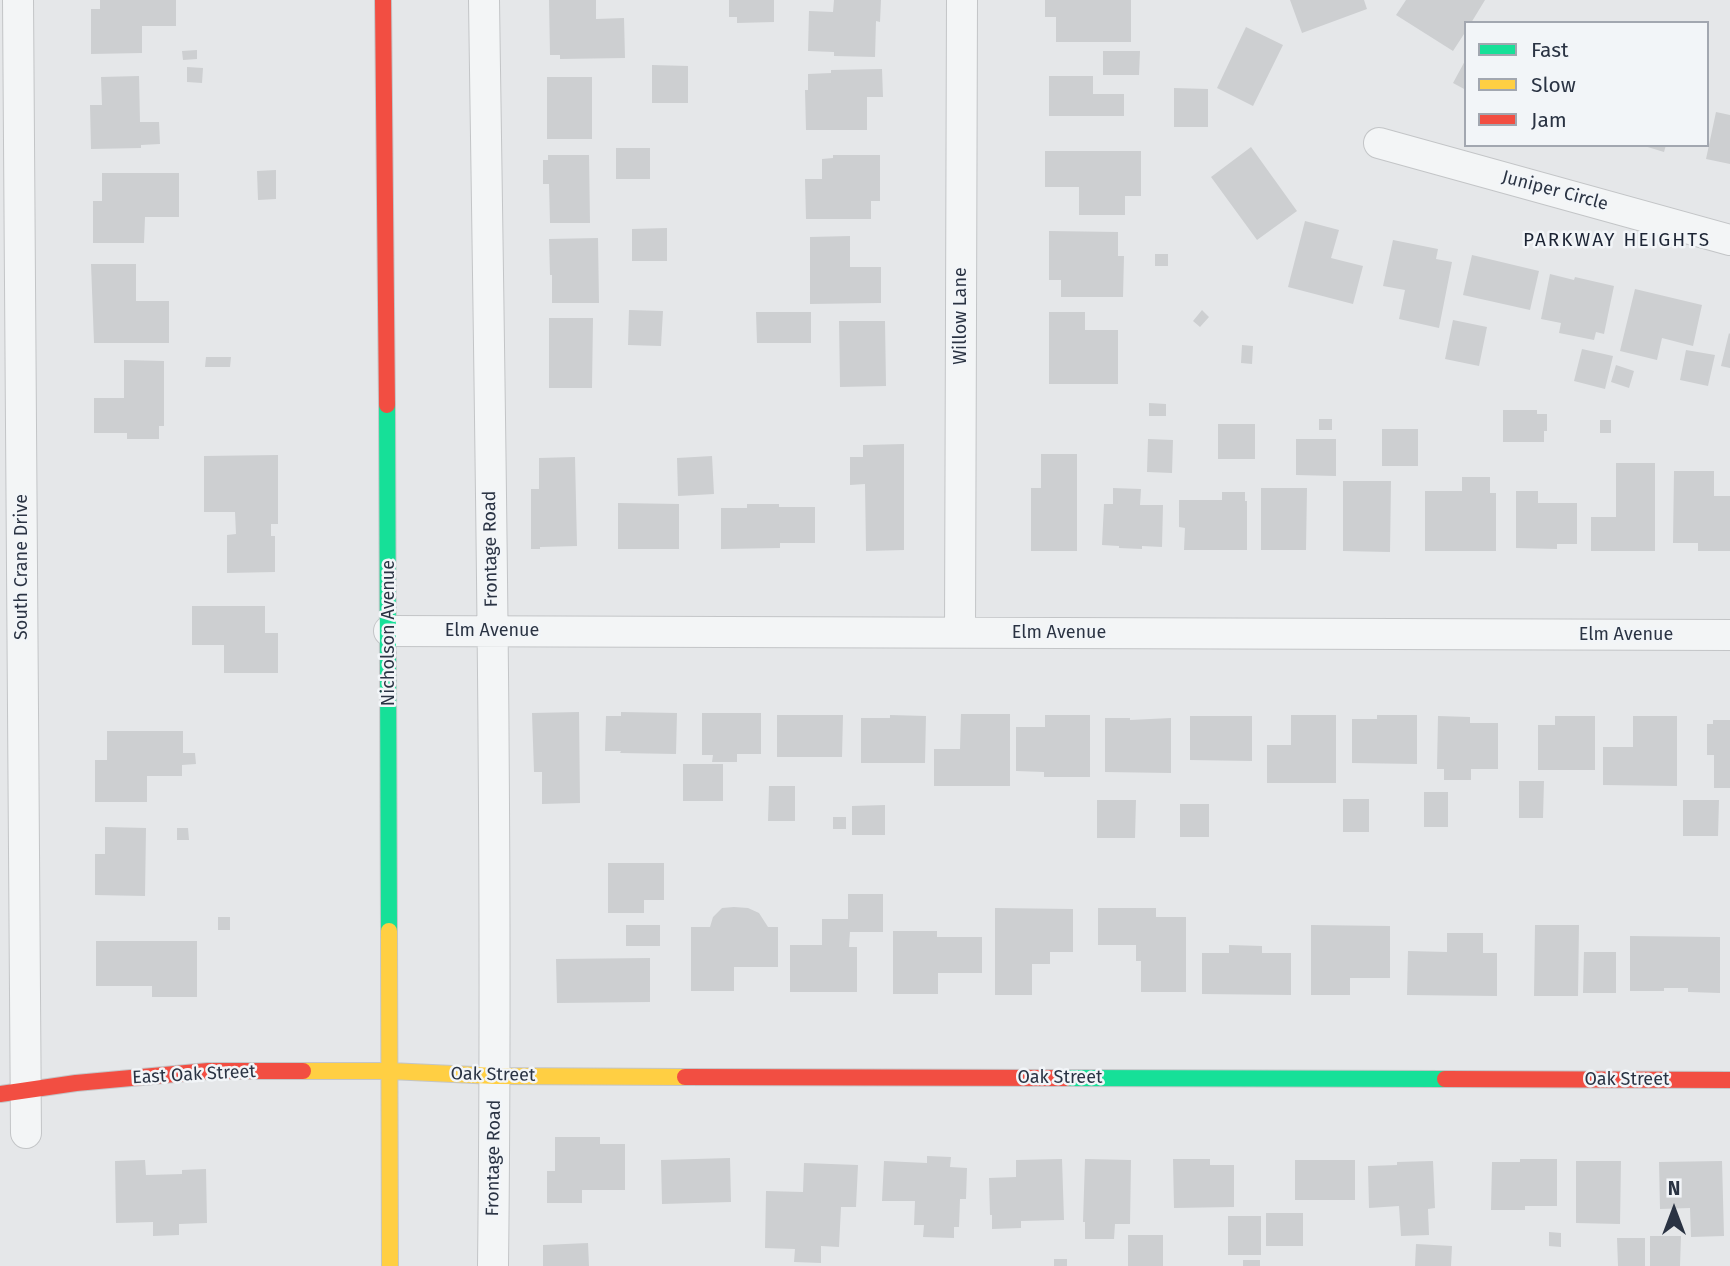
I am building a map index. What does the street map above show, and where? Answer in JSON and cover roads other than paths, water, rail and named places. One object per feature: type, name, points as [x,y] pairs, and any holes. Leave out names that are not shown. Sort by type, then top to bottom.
[{"type":"street","name":"South Crane Drive","points":[[18,0],[10,266],[13,1092],[26,1133]]},
{"type":"street","name":"Nicholson Avenue","points":[[383,0],[389,631],[390,1266]]},
{"type":"street","name":"Frontage Road","points":[[484,0],[492,631],[495,1076],[493,1266]]},
{"type":"street","name":"Willow Lane","points":[[960,632],[962,0]]},
{"type":"street","name":"Juniper Circle","points":[[1380,143],[1730,240]]},
{"type":"street","name":"Elm Avenue","points":[[389,631],[1730,635]]},
{"type":"street","name":"East Oak Street","points":[[13,1092],[208,1071],[390,1071]]},
{"type":"street","name":"Oak Street","points":[[390,1071],[495,1076],[1730,1080]]},
{"type":"district","name":"PARKWAY HEIGHTS","points":[[1617,241]]}]
